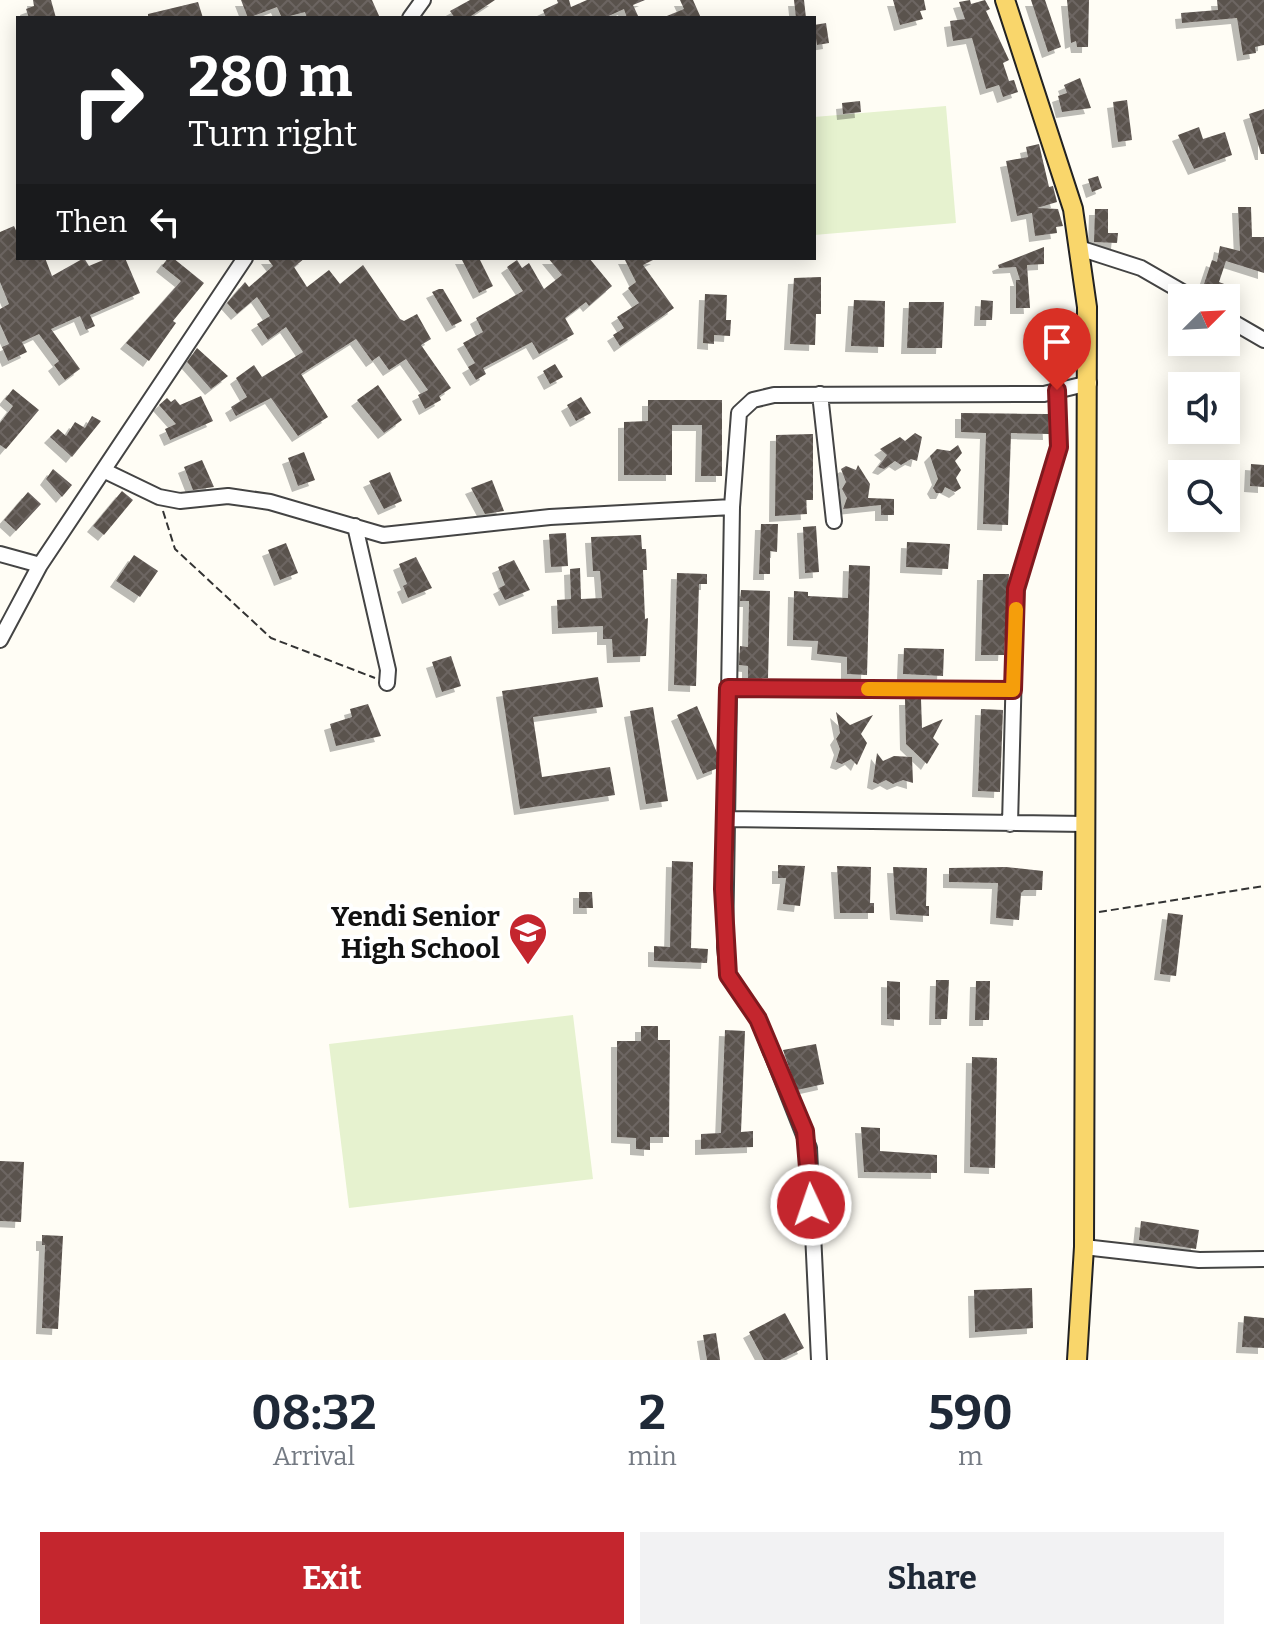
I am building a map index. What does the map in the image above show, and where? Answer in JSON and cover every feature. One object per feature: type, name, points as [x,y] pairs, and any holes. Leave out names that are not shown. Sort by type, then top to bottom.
[{"type":"main road","points":[[1005,0],[1059,161],[1079,248],[1087,307],[1084,1247],[1077,1360]]},
{"type":"street","points":[[1079,248],[1141,268],[1169,284]]},
{"type":"street","points":[[0,640],[40,565],[244,260]]},
{"type":"street","points":[[1240,326],[1264,340]]},
{"type":"street","points":[[819,1360],[809,1148],[758,1019],[728,975],[723,889],[732,507],[739,413],[753,400],[774,395],[1016,394],[1089,383]]},
{"type":"street","points":[[1010,824],[1016,589],[1059,447],[1057,390]]},
{"type":"street","points":[[820,394],[834,521]]},
{"type":"street","points":[[105,471],[159,497],[180,501],[228,496],[270,502],[383,535],[550,517],[732,507]]},
{"type":"street","points":[[355,526],[388,670],[387,683]]},
{"type":"street","points":[[0,554],[40,565]]},
{"type":"street","points":[[728,688],[1013,690]]},
{"type":"street","points":[[725,819],[1085,824]]},
{"type":"street","points":[[1084,1247],[1199,1260],[1264,1259]]},
{"type":"path","points":[[159,497],[175,549],[271,638],[387,683]]},
{"type":"path","points":[[1084,915],[1264,886]]},
{"type":"green space","points":[[946,106],[956,223],[816,235],[816,117]]},
{"type":"green space","points":[[573,1015],[593,1179],[349,1208],[329,1044]]},
{"type":"building","points":[[33,0],[51,0],[55,16],[28,16],[26,9],[34,6]]},
{"type":"building","points":[[241,0],[372,0],[379,16],[306,16],[305,12],[281,16],[277,7],[247,16]]},
{"type":"building","points":[[470,0],[495,0],[471,16],[454,16],[450,11]]},
{"type":"building","points":[[557,0],[569,0],[571,7],[587,0],[645,0],[633,5],[638,16],[626,16],[624,9],[608,16],[545,16],[543,10],[558,3]]},
{"type":"building","points":[[680,0],[693,0],[700,16],[667,16],[684,9]]},
{"type":"building","points":[[794,0],[804,0],[806,16],[796,16]]},
{"type":"building","points":[[893,0],[924,0],[926,10],[920,11],[923,19],[900,25]]},
{"type":"building","points":[[970,0],[971,4],[985,0],[990,9],[986,11],[1009,60],[1003,63],[1009,81],[1014,80],[1018,92],[1003,97],[999,85],[986,89],[972,38],[953,41],[950,21],[965,19],[959,2]]},
{"type":"building","points":[[1031,0],[1045,0],[1061,47],[1048,52]]},
{"type":"building","points":[[1067,0],[1089,0],[1088,47],[1077,47],[1076,41],[1071,43]]},
{"type":"building","points":[[1217,0],[1264,0],[1264,45],[1255,47],[1256,53],[1243,55],[1237,18],[1182,23],[1181,13],[1218,10]]},
{"type":"building","points":[[198,2],[202,16],[148,16]]},
{"type":"building","points":[[826,23],[829,43],[817,45],[816,25]]},
{"type":"building","points":[[1080,78],[1091,108],[1062,112],[1058,96],[1067,93],[1064,85]]},
{"type":"building","points":[[1127,100],[1132,140],[1118,142],[1113,102]]},
{"type":"building","points":[[860,101],[861,112],[843,114],[842,103]]},
{"type":"building","points":[[1264,109],[1264,154],[1261,154],[1249,114]]},
{"type":"building","points":[[1199,127],[1203,139],[1225,132],[1232,155],[1194,169],[1178,135]]},
{"type":"building","points":[[1039,144],[1049,187],[1053,186],[1057,202],[1037,208],[1058,209],[1063,226],[1056,227],[1057,233],[1035,236],[1032,213],[1017,216],[1006,161],[1028,157],[1026,147]]},
{"type":"building","points":[[1098,176],[1102,188],[1092,192],[1088,179]]},
{"type":"building","points":[[1238,207],[1251,207],[1252,237],[1264,237],[1264,273],[1226,261],[1219,282],[1224,284],[1204,284],[1212,260],[1217,262],[1220,246],[1240,251]]},
{"type":"building","points":[[1095,209],[1108,209],[1108,233],[1118,233],[1117,243],[1094,242]]},
{"type":"building","points":[[14,226],[16,260],[46,260],[52,276],[80,260],[85,260],[89,266],[103,260],[126,260],[140,293],[90,315],[95,326],[86,330],[80,316],[51,329],[80,369],[65,380],[54,365],[59,361],[39,334],[22,342],[27,352],[8,361],[2,347],[9,344],[0,324],[0,309],[9,304],[0,282],[0,232]]},
{"type":"building","points":[[1044,247],[1044,264],[1027,265],[1030,308],[1016,308],[1016,280],[1020,280],[1016,267],[999,268],[998,265]]},
{"type":"building","points":[[166,260],[175,260],[204,283],[173,321],[176,323],[149,361],[126,343],[181,281],[162,266]]},
{"type":"building","points":[[268,260],[303,260],[294,267],[307,287],[329,270],[340,284],[363,265],[400,319],[404,321],[417,314],[431,339],[421,345],[451,388],[439,396],[441,400],[425,409],[418,395],[428,390],[406,359],[389,370],[379,356],[372,361],[356,339],[301,374],[328,417],[298,436],[271,398],[236,416],[231,407],[247,397],[236,378],[254,365],[262,377],[303,352],[286,327],[268,340],[257,324],[270,316],[257,297],[237,314],[227,303],[245,282],[249,287],[273,266]]},
{"type":"building","points":[[462,260],[480,260],[493,286],[479,293]]},
{"type":"building","points":[[517,260],[522,268],[529,263],[544,289],[562,275],[550,260],[591,260],[612,286],[589,306],[586,302],[565,318],[574,334],[539,354],[532,342],[483,368],[486,374],[476,380],[468,367],[475,363],[463,343],[483,332],[476,318],[523,291],[507,267]]},
{"type":"building","points":[[625,260],[653,260],[643,265],[674,308],[620,346],[613,335],[624,328],[617,317],[639,303],[628,288],[636,282]]},
{"type":"building","points":[[821,277],[821,314],[816,314],[815,345],[790,344],[794,278]]},
{"type":"building","points":[[443,289],[462,321],[452,326],[432,292]]},
{"type":"building","points":[[705,294],[727,295],[726,320],[731,320],[730,336],[714,335],[714,344],[703,343]]},
{"type":"building","points":[[854,300],[885,301],[884,347],[851,346]]},
{"type":"building","points":[[981,300],[993,301],[992,320],[980,320]]},
{"type":"building","points":[[909,302],[944,302],[942,348],[907,348]]},
{"type":"building","points":[[197,348],[228,376],[211,389],[187,362]]},
{"type":"building","points":[[555,364],[563,377],[550,384],[543,371]]},
{"type":"building","points":[[378,385],[402,420],[384,433],[357,400]]},
{"type":"building","points":[[13,389],[39,410],[6,449],[0,445],[0,423],[13,406],[5,399]]},
{"type":"building","points":[[201,396],[213,421],[170,440],[165,429],[176,424],[159,405],[167,398],[171,402],[175,399],[180,405]]},
{"type":"building","points":[[581,397],[591,413],[576,421],[567,405]]},
{"type":"building","points":[[648,400],[722,400],[722,476],[701,476],[702,425],[672,425],[672,475],[624,475],[624,422],[648,421]]},
{"type":"building","points":[[961,413],[1048,414],[1049,434],[1011,433],[1008,525],[983,524],[986,433],[961,432]]},
{"type":"building","points":[[92,416],[101,421],[72,457],[50,437],[58,429],[66,436],[75,422],[85,428]]},
{"type":"building","points":[[915,433],[922,437],[917,461],[911,459],[901,465],[895,461],[884,469],[878,467],[887,455],[880,449],[900,437],[905,441]]},
{"type":"building","points":[[813,434],[813,500],[806,500],[807,514],[775,516],[776,435]]},
{"type":"building","points":[[958,445],[962,453],[955,461],[961,470],[956,478],[961,488],[955,492],[945,487],[942,493],[936,493],[933,488],[938,479],[930,456],[937,449],[950,451]]},
{"type":"building","points":[[304,452],[315,480],[298,486],[288,458]]},
{"type":"building","points":[[202,460],[214,487],[193,490],[184,467]]},
{"type":"building","points":[[1251,464],[1264,465],[1264,487],[1250,486]]},
{"type":"building","points":[[858,465],[870,484],[868,498],[894,499],[894,515],[881,515],[881,505],[843,509],[847,498],[842,489],[846,482],[841,469],[846,466],[856,470]]},
{"type":"building","points":[[53,469],[72,485],[62,497],[46,479]]},
{"type":"building","points":[[390,472],[402,501],[384,509],[369,481]]},
{"type":"building","points":[[492,480],[504,511],[485,514],[471,488]]},
{"type":"building","points":[[122,491],[133,500],[104,535],[93,526]]},
{"type":"building","points":[[28,492],[41,504],[16,531],[4,520]]},
{"type":"building","points":[[761,524],[778,524],[777,552],[770,551],[770,574],[759,574]]},
{"type":"building","points":[[816,526],[819,572],[805,573],[803,527]]},
{"type":"building","points":[[566,533],[568,566],[551,567],[549,534]]},
{"type":"building","points":[[641,535],[642,549],[646,549],[647,570],[643,570],[645,619],[648,618],[646,656],[613,657],[612,639],[603,639],[603,626],[558,628],[557,600],[571,599],[570,569],[580,568],[581,599],[602,598],[600,571],[593,571],[591,537]]},
{"type":"building","points":[[907,542],[950,544],[948,569],[906,567]]},
{"type":"building","points":[[286,543],[298,573],[280,580],[268,550]]},
{"type":"building","points":[[134,555],[158,571],[140,597],[116,581]]},
{"type":"building","points":[[416,557],[432,588],[408,598],[403,586],[407,584],[399,564]]},
{"type":"building","points":[[514,560],[530,590],[505,600],[499,588],[505,585],[498,567]]},
{"type":"building","points":[[849,565],[870,566],[867,675],[847,674],[847,657],[817,654],[818,641],[793,640],[794,591],[808,592],[808,596],[848,598]]},
{"type":"building","points":[[677,573],[707,574],[707,584],[699,584],[696,686],[674,685]]},
{"type":"building","points":[[983,574],[1009,574],[1004,655],[981,655]]},
{"type":"building","points":[[741,590],[770,591],[768,678],[748,678],[748,666],[739,665],[740,646],[748,647],[749,601],[740,601]]},
{"type":"building","points":[[904,648],[944,649],[943,676],[903,674]]},
{"type":"building","points":[[451,656],[461,686],[442,692],[432,662]]},
{"type":"building","points":[[598,677],[603,707],[533,717],[542,777],[610,767],[615,795],[520,809],[502,691]]},
{"type":"building","points":[[905,699],[921,699],[922,728],[943,719],[933,738],[939,744],[927,764],[906,744]]},
{"type":"building","points":[[368,704],[381,736],[336,746],[330,724],[352,717],[350,709]]},
{"type":"building","points":[[697,706],[718,755],[718,768],[703,774],[677,715]]},
{"type":"building","points":[[653,707],[668,801],[646,804],[630,711]]},
{"type":"building","points":[[981,709],[1003,710],[1000,792],[978,791]]},
{"type":"building","points":[[836,712],[850,725],[873,715],[861,734],[867,743],[857,765],[851,759],[842,764],[836,762],[840,749],[836,739],[840,733]]},
{"type":"building","points":[[877,753],[883,761],[894,756],[912,757],[913,783],[903,780],[893,784],[886,780],[878,784],[873,782]]},
{"type":"building","points":[[672,861],[693,862],[691,948],[708,949],[707,963],[654,961],[654,946],[670,947]]},
{"type":"building","points":[[778,865],[805,866],[800,906],[783,904],[786,878],[778,878]]},
{"type":"building","points":[[837,866],[871,867],[870,903],[874,903],[874,913],[840,913]]},
{"type":"building","points":[[893,867],[927,868],[926,906],[929,906],[929,916],[896,914]]},
{"type":"building","points":[[1006,867],[1043,871],[1042,890],[1024,890],[1021,893],[1019,920],[996,918],[998,883],[949,882],[949,868]]},
{"type":"building","points":[[579,892],[592,892],[593,908],[579,908]]},
{"type":"building","points":[[1168,913],[1183,915],[1176,976],[1160,974]]},
{"type":"building","points":[[936,980],[949,980],[947,1019],[935,1019]]},
{"type":"building","points":[[887,981],[900,982],[900,1020],[887,1019]]},
{"type":"building","points":[[976,981],[990,981],[989,1020],[975,1020]]},
{"type":"building","points":[[641,1026],[658,1026],[658,1040],[670,1040],[669,1137],[650,1137],[650,1150],[636,1149],[636,1138],[617,1137],[617,1041],[641,1041]]},
{"type":"building","points":[[725,1030],[745,1031],[741,1132],[753,1131],[753,1147],[701,1149],[701,1134],[721,1133]]},
{"type":"building","points":[[816,1044],[824,1084],[797,1090],[783,1050]]},
{"type":"building","points":[[972,1057],[997,1058],[995,1168],[970,1167]]},
{"type":"building","points":[[861,1127],[880,1128],[880,1151],[937,1155],[937,1173],[864,1172]]},
{"type":"building","points":[[0,1161],[24,1162],[21,1222],[0,1221]]},
{"type":"building","points":[[1141,1221],[1199,1230],[1196,1249],[1139,1240]]},
{"type":"building","points":[[42,1235],[63,1236],[58,1329],[42,1328],[45,1245],[42,1245]]},
{"type":"building","points":[[1032,1288],[1033,1328],[975,1332],[974,1290]]},
{"type":"building","points":[[785,1313],[804,1348],[780,1360],[764,1360],[749,1332]]},
{"type":"building","points":[[1244,1316],[1264,1318],[1264,1348],[1242,1347]]},
{"type":"building","points":[[716,1333],[720,1360],[707,1360],[703,1335]]},
{"type":"slow traffic","points":[[868,689],[1013,690],[1016,609]]},
{"type":"place","name":"Yendi Senior High School","points":[[528,966]]},
{"type":"route","points":[[811,1205],[809,1148],[805,1131],[758,1019],[728,975],[723,889],[728,688],[1013,690],[1016,589],[1030,554],[1059,447],[1057,390]]}]
